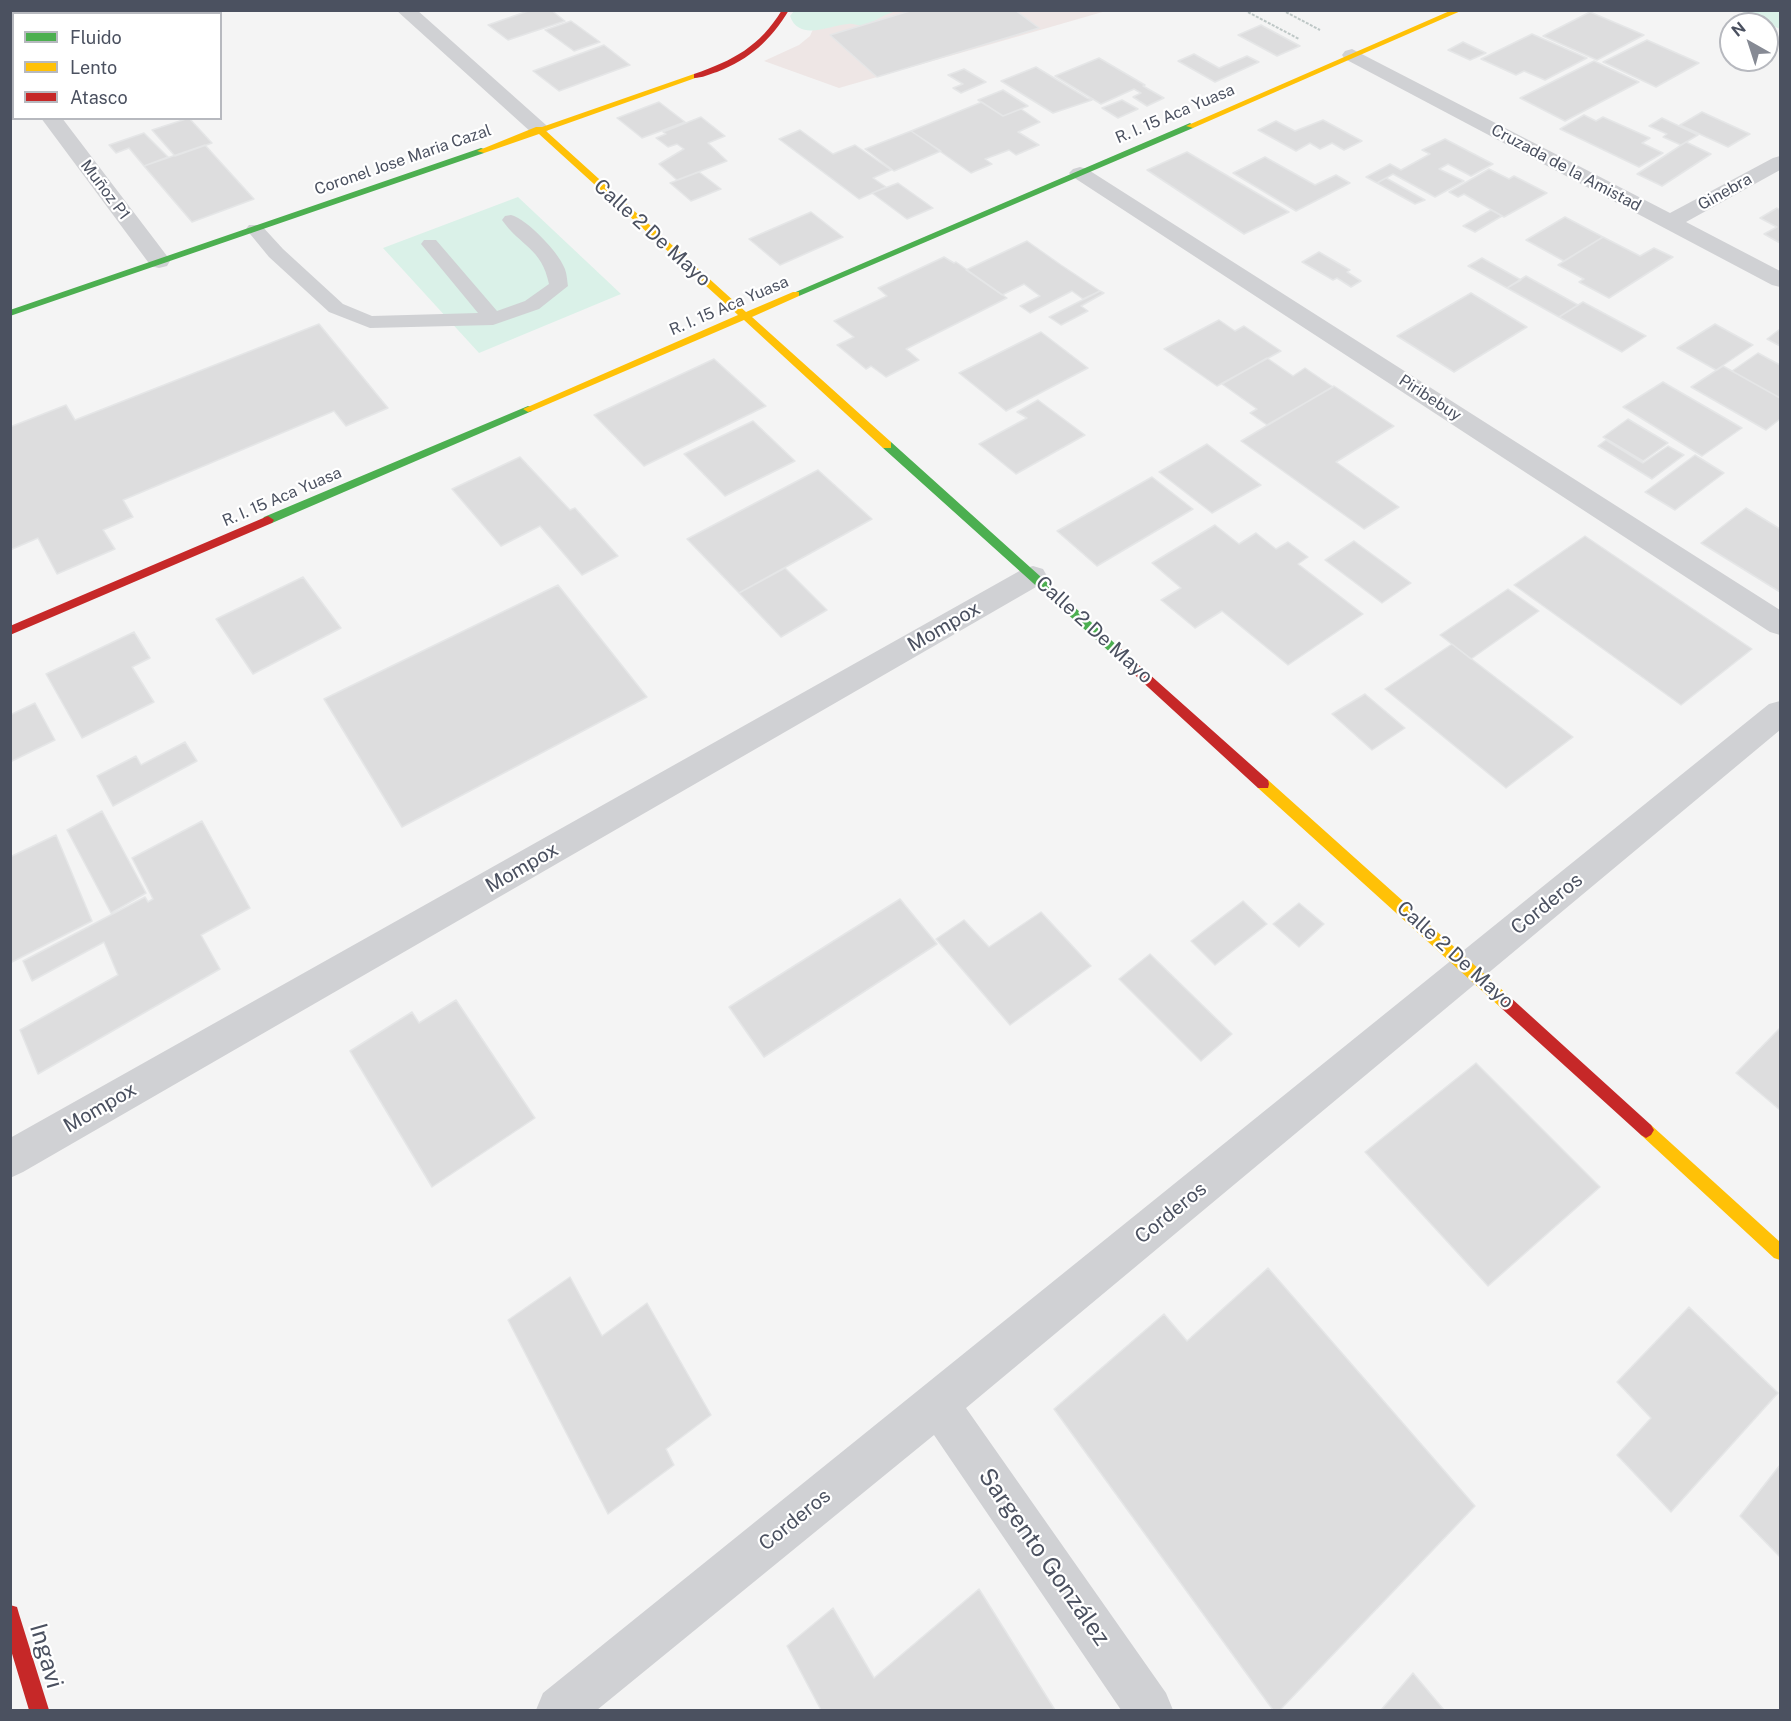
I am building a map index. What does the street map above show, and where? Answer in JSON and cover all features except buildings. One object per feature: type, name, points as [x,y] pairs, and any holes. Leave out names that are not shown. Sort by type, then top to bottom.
[{"type":"street","name":"Calle 2 De Mayo","points":[[405,10],[1469,968],[1780,1252]]},
{"type":"street","name":"Coronel Jose Maria Cazal","points":[[10,313],[735,63],[755,51],[775,31],[786,10]]},
{"type":"street","name":"R. I. 15 Aca Yuasa","points":[[10,631],[1460,10]]},
{"type":"street","name":"Cruzada de la Amistad","points":[[1352,55],[1780,280]]},
{"type":"street","name":"Muñoz P1","points":[[53,120],[159,261]]},
{"type":"street","name":"Ginebra","points":[[1670,222],[1780,162]]},
{"type":"street","name":"Piribebuy","points":[[1080,173],[1780,624]]},
{"type":"street","name":"Mompox","points":[[10,1159],[1033,576]]},
{"type":"street","name":"Corderos","points":[[560,1710],[938,1404],[1780,713]]},
{"type":"street","name":"Sargento González","points":[[938,1404],[1149,1710]]},
{"type":"street","name":"Ingavi","points":[[10,1614],[39,1710]]},
{"type":"lane","points":[[255,229],[276,254],[336,308],[370,322],[493,319],[532,305],[559,286],[555,267],[536,242],[511,220]]},
{"type":"lane","points":[[430,244],[493,319]]},
{"type":"path","points":[[1244,10],[1308,44]]},
{"type":"shaded area","points":[[821,11],[1106,11],[839,88],[764,61],[799,45],[810,36]]},
{"type":"green space","points":[[794,11],[897,11],[866,24],[808,30],[794,24],[790,16]]},
{"type":"green space","points":[[1740,11],[1780,11],[1780,29],[1779,12]]},
{"type":"green space","points":[[518,197],[621,294],[479,353],[383,248]]},
{"type":"traffic: fast","points":[[796,294],[1190,126]]},
{"type":"traffic: fast","points":[[10,313],[481,151]]},
{"type":"traffic: fast","points":[[268,520],[528,409]]},
{"type":"traffic: fast","points":[[887,445],[1117,652]]},
{"type":"traffic: slow","points":[[1190,126],[1460,10]]},
{"type":"traffic: slow","points":[[481,151],[697,76]]},
{"type":"traffic: slow","points":[[539,129],[887,445]]},
{"type":"traffic: slow","points":[[528,409],[796,294]]},
{"type":"traffic: slow","points":[[1263,784],[1505,1002]]},
{"type":"traffic: slow","points":[[1646,1130],[1780,1252]]},
{"type":"traffic: jam","points":[[697,76],[725,66],[749,53],[768,36],[786,10]]},
{"type":"traffic: jam","points":[[10,631],[268,520]]},
{"type":"traffic: jam","points":[[1117,652],[1263,784]]},
{"type":"traffic: jam","points":[[1505,1002],[1646,1130]]},
{"type":"traffic: jam","points":[[10,1614],[39,1710]]}]
